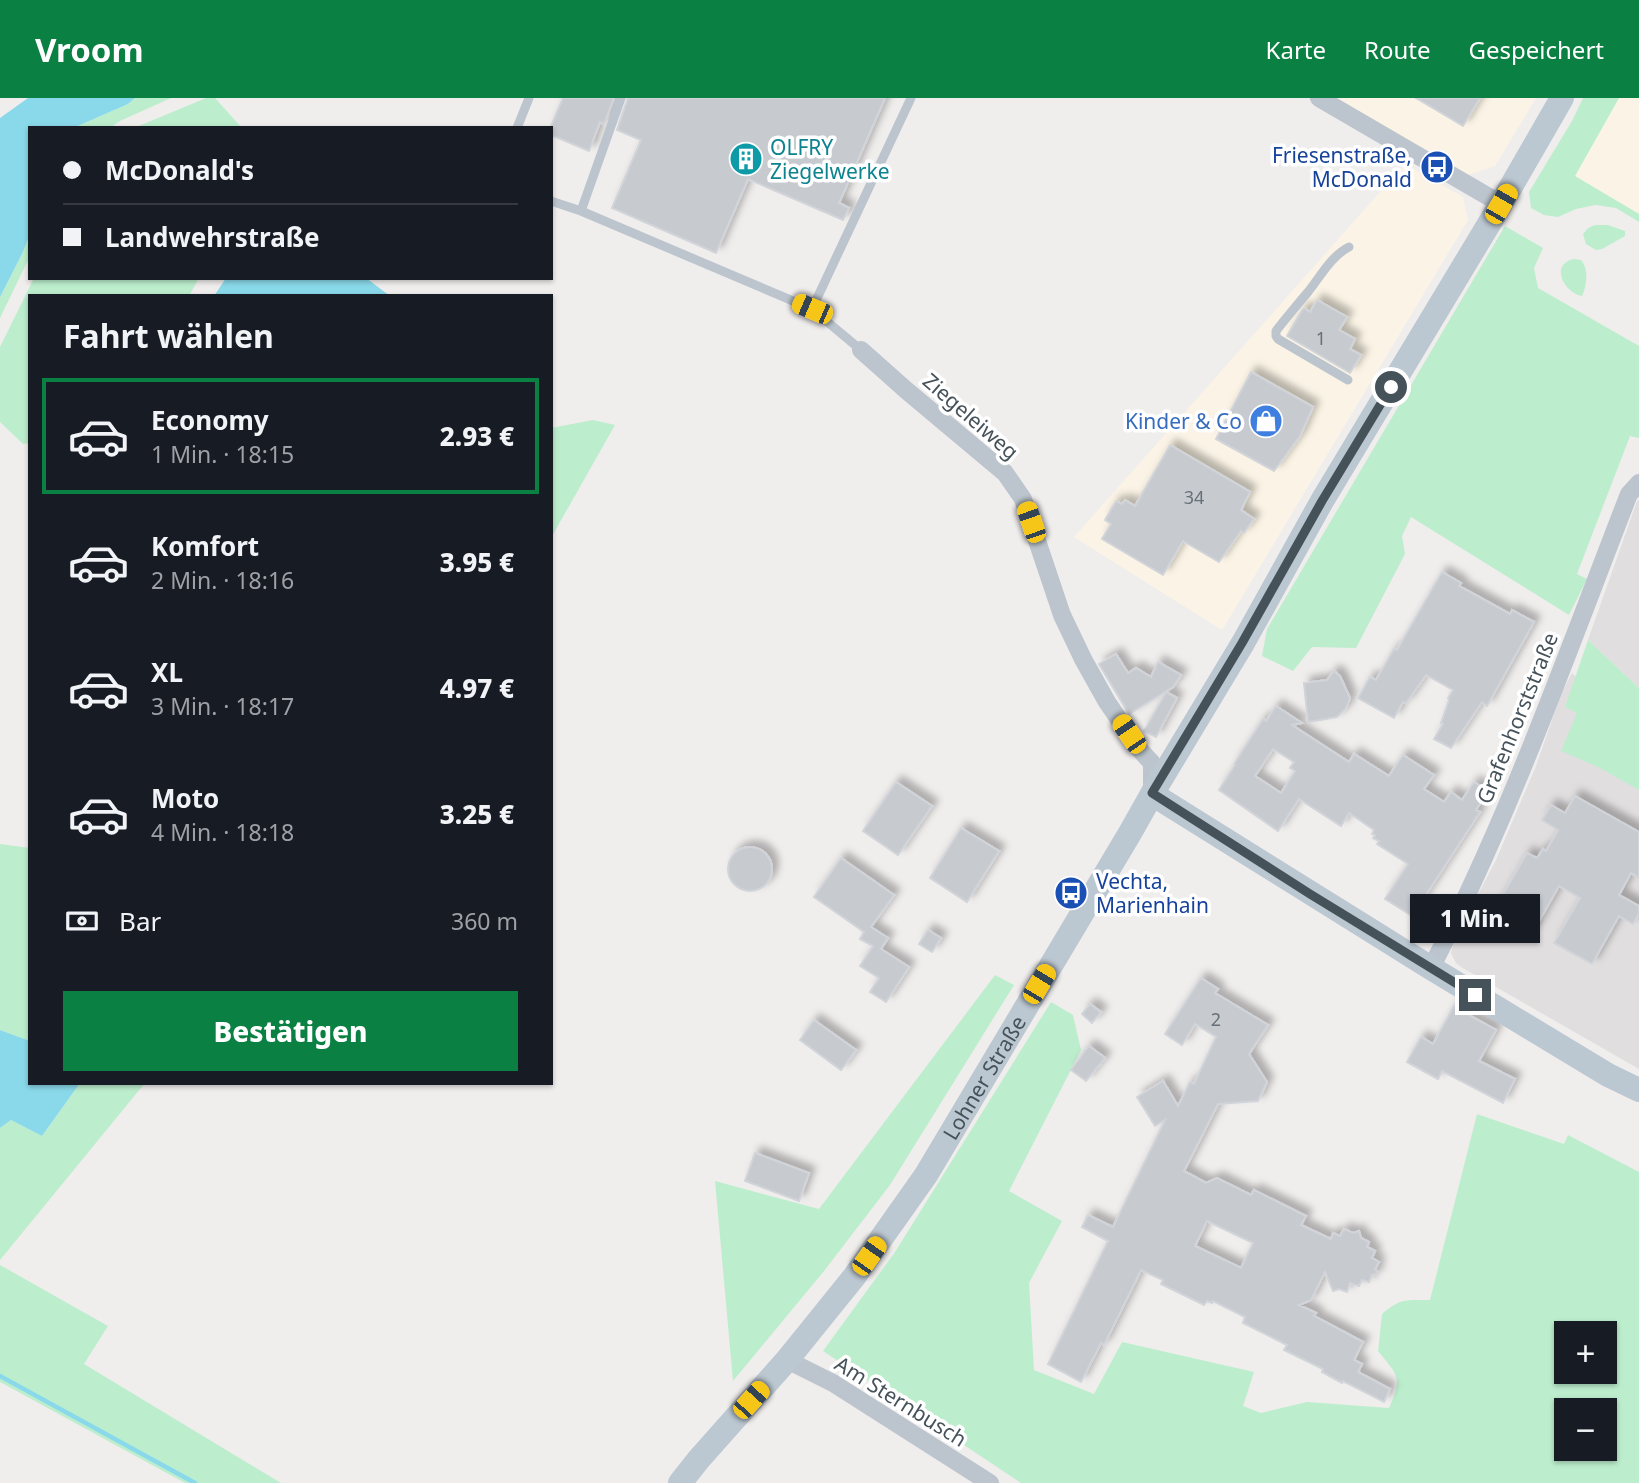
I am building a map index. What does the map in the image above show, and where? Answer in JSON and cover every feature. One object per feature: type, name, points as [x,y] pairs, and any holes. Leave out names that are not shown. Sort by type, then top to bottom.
[{"type":"main road","name":"Lohner Straße","points":[[680,1483],[787,1360],[854,1277],[926,1175],[1562,98]]},
{"type":"main road","points":[[1152,793],[1431,968],[1608,1075],[1639,1090]]},
{"type":"street","points":[[1319,98],[1501,204]]},
{"type":"street","name":"Ziegeleiweg","points":[[861,349],[1005,472],[1023,499],[1062,615],[1083,659],[1107,702],[1152,763],[1152,793]]},
{"type":"street","name":"Grafenhorststraße","points":[[1431,968],[1483,862],[1547,707],[1629,494],[1639,483]]},
{"type":"street","name":"Am Sternbusch","points":[[787,1360],[833,1383],[990,1483]]},
{"type":"lane","points":[[518,126],[529,98]]},
{"type":"lane","points":[[580,211],[621,98]]},
{"type":"lane","points":[[812,309],[911,98]]},
{"type":"lane","points":[[553,202],[812,309],[861,349]]},
{"type":"lane","points":[[1348,380],[1278,340],[1276,331],[1310,289],[1320,284],[1329,274],[1349,247]]},
{"type":"shaded area","points":[[1335,98],[1536,98],[1495,166],[1465,176]]},
{"type":"shaded area","points":[[1619,98],[1639,98],[1639,214],[1575,176]]},
{"type":"shaded area","points":[[1405,164],[1463,197],[1468,220],[1222,630],[1074,537]]},
{"type":"shaded area","points":[[1639,500],[1639,688],[1588,640]]},
{"type":"shaded area","points":[[1572,673],[1639,739],[1639,1069],[1461,967],[1451,953],[1454,940],[1496,860],[1536,766],[1561,694]]},
{"type":"green space","points":[[135,98],[171,98],[113,126],[78,126],[128,104]]},
{"type":"green space","points":[[206,98],[215,98],[240,126],[139,126]]},
{"type":"green space","points":[[1583,98],[1619,98],[1575,176],[1639,214],[1639,222],[1616,208],[1595,205],[1558,217],[1544,215],[1531,208],[1529,192]]},
{"type":"green space","points":[[1595,225],[1608,225],[1625,231],[1625,236],[1596,250],[1586,244],[1583,234]]},
{"type":"green space","points":[[1505,226],[1543,248],[1534,268],[1538,288],[1639,346],[1639,438],[1630,436],[1577,574],[1587,579],[1569,615],[1411,517],[1402,536],[1405,554],[1356,648],[1312,647],[1293,671],[1262,656],[1267,629]]},
{"type":"green space","points":[[28,239],[28,260],[0,318],[0,297]]},
{"type":"green space","points":[[1574,259],[1581,260],[1585,268],[1586,283],[1582,296],[1570,290],[1562,278],[1562,266]]},
{"type":"green space","points":[[33,280],[198,280],[190,294],[28,294],[28,443],[23,444],[0,422],[0,347]]},
{"type":"green space","points":[[593,420],[615,425],[553,534],[553,428]]},
{"type":"green space","points":[[1588,640],[1639,688],[1639,790],[1598,767],[1561,751],[1577,713],[1565,707]]},
{"type":"green space","points":[[0,844],[28,848],[28,1040],[0,1030]]},
{"type":"green space","points":[[995,975],[1014,985],[890,1185],[824,1271],[733,1381],[715,1181],[819,1209]]},
{"type":"green space","points":[[1051,1002],[1073,1015],[1081,1050],[1009,1191],[1062,1221],[1029,1283],[1034,1370],[1094,1394],[1122,1342],[1254,1372],[1243,1406],[1261,1413],[1307,1402],[1389,1408],[1397,1383],[1394,1372],[1378,1351],[1382,1314],[1404,1301],[1430,1300],[1477,1114],[1564,1144],[1568,1135],[1639,1172],[1639,1483],[1021,1483],[823,1351],[895,1252]]},
{"type":"green space","points":[[79,1085],[143,1085],[0,1260],[0,1128],[11,1120],[42,1136]]},
{"type":"green space","points":[[0,1265],[108,1326],[84,1364],[281,1483],[185,1483],[0,1382]]},
{"type":"water","points":[[28,98],[135,98],[128,104],[78,126],[28,126],[28,239],[0,297],[0,118]]},
{"type":"water","points":[[225,280],[369,280],[387,294],[215,294]]},
{"type":"water","points":[[0,1030],[28,1040],[28,1085],[79,1085],[42,1136],[11,1120],[0,1128]]},
{"type":"building","points":[[563,98],[614,98],[604,124],[600,122],[589,151],[553,136],[551,126]]},
{"type":"building","name":"OLFRY Ziegelwerke","points":[[628,98],[885,98],[839,203],[849,208],[843,220],[748,179],[716,253],[612,208],[641,140],[617,130]]},
{"type":"building","points":[[1416,98],[1480,98],[1463,126]]},
{"type":"building","points":[[1317,300],[1347,317],[1339,330],[1355,339],[1350,349],[1361,355],[1350,373],[1287,336],[1302,310],[1304,308],[1310,312]]},
{"type":"building","name":"Kinder & Co","points":[[1251,372],[1313,407],[1300,436],[1274,471],[1216,439]]},
{"type":"building","points":[[1170,445],[1250,492],[1241,510],[1254,519],[1244,533],[1241,531],[1219,562],[1183,541],[1163,575],[1102,539],[1111,524],[1105,520],[1116,501],[1122,504],[1125,500],[1135,506]]},
{"type":"building","points":[[1442,572],[1461,583],[1459,586],[1510,614],[1512,610],[1534,622],[1487,706],[1482,702],[1451,748],[1434,739],[1443,724],[1441,723],[1448,698],[1453,690],[1426,675],[1406,703],[1403,702],[1394,718],[1358,698],[1370,677],[1376,680],[1394,649],[1397,650]]},
{"type":"building","points":[[1116,654],[1128,673],[1136,668],[1151,677],[1158,662],[1181,675],[1173,687],[1129,714],[1099,664]]},
{"type":"building","points":[[1334,671],[1340,676],[1350,698],[1346,708],[1337,717],[1308,722],[1304,683],[1327,680]]},
{"type":"building","points":[[1166,692],[1177,698],[1156,737],[1144,731]]},
{"type":"building","points":[[1276,706],[1302,723],[1292,725],[1349,762],[1354,754],[1389,776],[1403,755],[1434,775],[1424,789],[1444,802],[1451,792],[1462,800],[1474,782],[1488,791],[1476,810],[1480,812],[1412,916],[1385,899],[1408,864],[1377,844],[1379,841],[1373,838],[1375,835],[1372,834],[1374,830],[1349,813],[1341,826],[1299,799],[1278,831],[1219,790],[1263,719],[1266,721]],"holes":[[[1273,749],[1294,762],[1290,768],[1295,771],[1281,793],[1255,776]]]},
{"type":"building","points":[[896,782],[932,806],[898,855],[863,831]]},
{"type":"building","points":[[1575,796],[1639,832],[1639,878],[1631,873],[1619,895],[1639,906],[1639,914],[1633,924],[1619,916],[1592,964],[1554,943],[1580,898],[1559,886],[1533,932],[1494,910],[1527,853],[1537,858],[1543,849],[1546,851],[1558,830],[1542,820],[1551,805],[1565,813]]},
{"type":"building","points":[[961,828],[999,851],[967,902],[930,878]]},
{"type":"building","points":[[750,847],[759,848],[766,853],[771,860],[771,878],[766,885],[759,890],[750,891],[741,890],[734,885],[729,878],[728,869],[729,860],[734,853],[741,848]]},
{"type":"building","points":[[841,858],[894,895],[871,927],[888,938],[881,949],[909,967],[886,1002],[870,992],[879,978],[860,966],[873,946],[860,939],[864,932],[814,897]]},
{"type":"building","points":[[928,930],[941,938],[932,952],[919,944]]},
{"type":"building","points":[[1201,978],[1218,989],[1215,993],[1268,1025],[1249,1054],[1267,1082],[1258,1101],[1218,1104],[1184,1171],[1206,1183],[1217,1178],[1251,1195],[1254,1190],[1306,1216],[1301,1225],[1331,1239],[1333,1233],[1340,1236],[1344,1229],[1353,1233],[1359,1231],[1361,1238],[1369,1242],[1367,1247],[1375,1251],[1372,1258],[1379,1262],[1375,1269],[1378,1273],[1372,1275],[1369,1282],[1362,1280],[1359,1286],[1350,1283],[1347,1292],[1339,1289],[1333,1291],[1325,1272],[1311,1300],[1299,1305],[1363,1342],[1354,1360],[1362,1364],[1358,1372],[1390,1389],[1384,1402],[1343,1381],[1342,1383],[1322,1372],[1323,1369],[1284,1350],[1287,1345],[1243,1323],[1245,1317],[1213,1301],[1207,1301],[1204,1305],[1161,1284],[1163,1280],[1141,1270],[1104,1345],[1101,1343],[1081,1382],[1048,1364],[1108,1241],[1082,1227],[1088,1215],[1113,1227],[1165,1120],[1155,1126],[1137,1097],[1163,1081],[1178,1106],[1190,1082],[1194,1084],[1216,1037],[1195,1024],[1182,1045],[1165,1034]],"holes":[[[1207,1221],[1253,1243],[1241,1268],[1195,1246]]]},
{"type":"building","points":[[1090,1004],[1101,1012],[1092,1023],[1082,1014]]},
{"type":"building","points":[[1455,1004],[1496,1030],[1479,1061],[1515,1079],[1503,1103],[1442,1071],[1438,1079],[1407,1062],[1421,1037],[1433,1044]]},
{"type":"building","points":[[814,1020],[856,1050],[841,1070],[800,1040]]},
{"type":"building","points":[[1089,1046],[1105,1058],[1086,1081],[1071,1070]]},
{"type":"building","points":[[755,1153],[809,1173],[799,1201],[745,1181]]},
{"type":"waterway","points":[[0,1376],[195,1483]]},
{"type":"place","name":"OLFRY Ziegelwerke","points":[[746,159]]},
{"type":"place","name":"Friesenstraße, McDonald","points":[[1437,167]]},
{"type":"place","name":"Kinder & Co","points":[[1266,421]]},
{"type":"place","name":"Vechta, Marienhain","points":[[1071,893]]},
{"type":"route","points":[[1391,387],[1152,793],[1475,995]]}]
